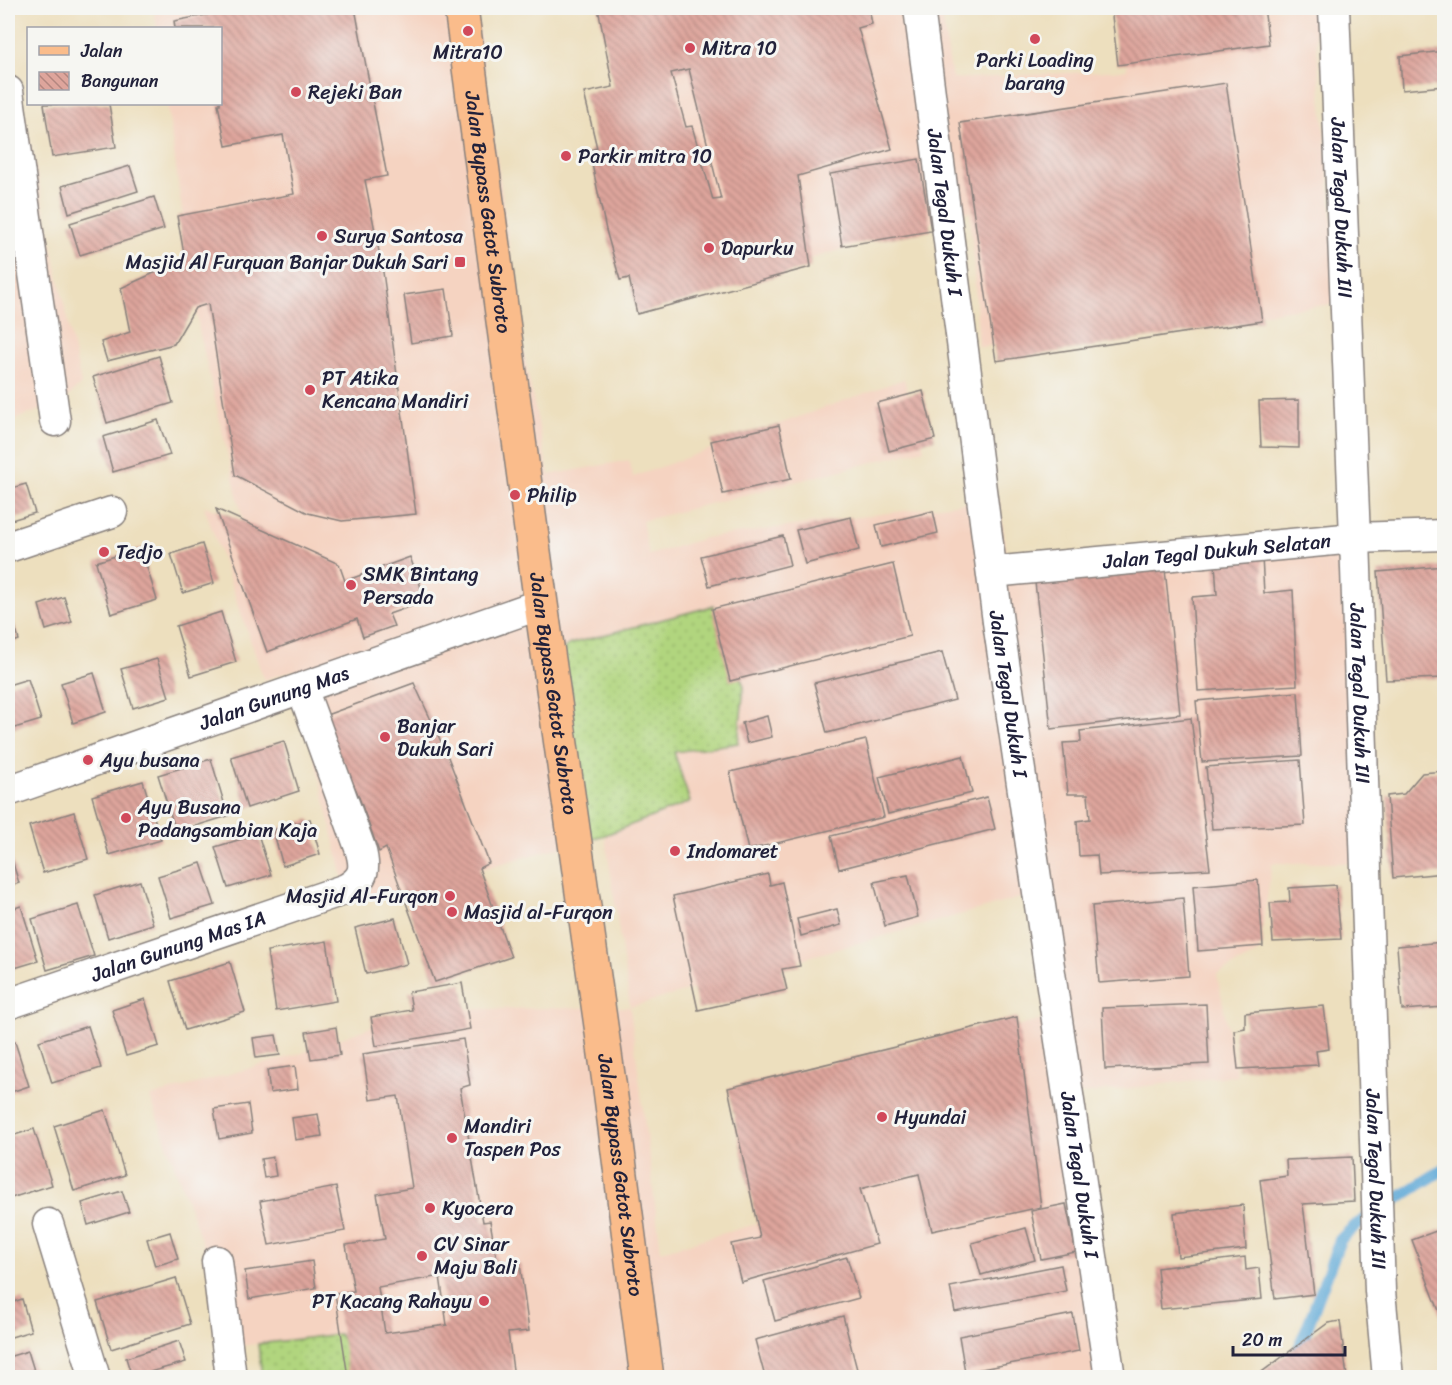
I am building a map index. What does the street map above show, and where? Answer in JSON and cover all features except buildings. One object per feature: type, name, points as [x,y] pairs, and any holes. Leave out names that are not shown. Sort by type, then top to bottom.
[{"type":"main road","name":"Jalan Bypass Gatot Subroto","points":[[461,8],[541,604],[610,1089],[647,1377]]},
{"type":"street","name":"Jalan Tegal Dukuh I","points":[[919,8],[992,572],[1110,1377]]},
{"type":"street","name":"Jalan Tegal Dukuh III","points":[[1334,8],[1355,537],[1380,1291],[1388,1377]]},
{"type":"street","points":[[8,91],[55,421]]},
{"type":"street","points":[[8,547],[112,512]]},
{"type":"street","name":"Jalan Tegal Dukuh Selatan","points":[[992,572],[1355,537],[1444,535]]},
{"type":"street","name":"Jalan Gunung Mas","points":[[8,791],[541,604]]},
{"type":"street","name":"Jalan Gunung Mas IA","points":[[8,1004],[346,889],[358,882],[363,872],[360,848],[302,688]]},
{"type":"street","points":[[48,1224],[96,1377]]},
{"type":"street","points":[[218,1261],[231,1377]]},
{"type":"shaded area","points":[[154,8],[476,8],[525,360],[549,475],[629,460],[633,477],[904,379],[924,449],[642,521],[649,555],[705,538],[999,498],[1008,568],[1353,542],[1378,863],[1272,863],[1259,953],[1217,974],[1237,1075],[1073,1095],[1100,1377],[366,1378],[338,1334],[239,1346],[150,1097],[302,1053],[416,1010],[630,1007],[605,835],[690,802],[674,752],[713,606],[581,841],[391,895],[349,903],[294,670],[264,680],[204,506],[243,521],[199,330],[167,105],[222,105],[222,27],[157,27]],"holes":[[[1048,890],[1063,1015],[739,1096],[763,1222],[661,1251],[630,1007]]]},
{"type":"shaded area","points":[[615,8],[941,8],[952,79],[1127,70],[1121,8],[1313,8],[1340,303],[979,347],[970,211],[657,305]]},
{"type":"shaded area","points":[[8,38],[81,384],[64,401],[8,422]]},
{"type":"green space","points":[[713,606],[744,686],[738,743],[674,752],[690,802],[605,835],[581,841],[556,654],[570,644]]},
{"type":"green space","points":[[339,1334],[366,1377],[262,1377],[258,1344]]},
{"type":"waterway","points":[[1296,1357],[1340,1240],[1356,1225],[1444,1169]]},
{"type":"place","name":"Mitra10","points":[[468,31]]},
{"type":"place","name":"Parki Loading barang","points":[[1035,39]]},
{"type":"place","name":"Mitra 10","points":[[690,48]]},
{"type":"place","name":"Rejeki Ban","points":[[296,92]]},
{"type":"place","name":"Parkir mitra 10","points":[[566,156]]},
{"type":"place","name":"Surya Santosa","points":[[322,236]]},
{"type":"place","name":"Dapurku","points":[[709,248]]},
{"type":"place","name":"Masjid Al Furquan Banjar Dukuh Sari","points":[[460,262]]},
{"type":"place","name":"PT Atika Kencana Mandiri","points":[[310,390]]},
{"type":"place","name":"Philip","points":[[515,495]]},
{"type":"place","name":"Tedjo","points":[[104,552]]},
{"type":"place","name":"SMK Bintang Persada","points":[[351,585]]},
{"type":"place","name":"Banjar Dukuh Sari","points":[[385,737]]},
{"type":"place","name":"Ayu busana","points":[[88,760]]},
{"type":"place","name":"Ayu Busana Padangsambian Kaja","points":[[126,818]]},
{"type":"place","name":"Indomaret","points":[[675,851]]},
{"type":"place","name":"Masjid Al-Furqon","points":[[450,896]]},
{"type":"place","name":"Masjid al-Furqon","points":[[452,912]]},
{"type":"place","name":"Hyundai","points":[[882,1117]]},
{"type":"place","name":"Mandiri Taspen Pos","points":[[452,1138]]},
{"type":"place","name":"Kyocera","points":[[430,1208]]},
{"type":"place","name":"CV Sinar Maju Bali","points":[[422,1256]]},
{"type":"place","name":"PT Kacang Rahayu","points":[[484,1301]]}]
